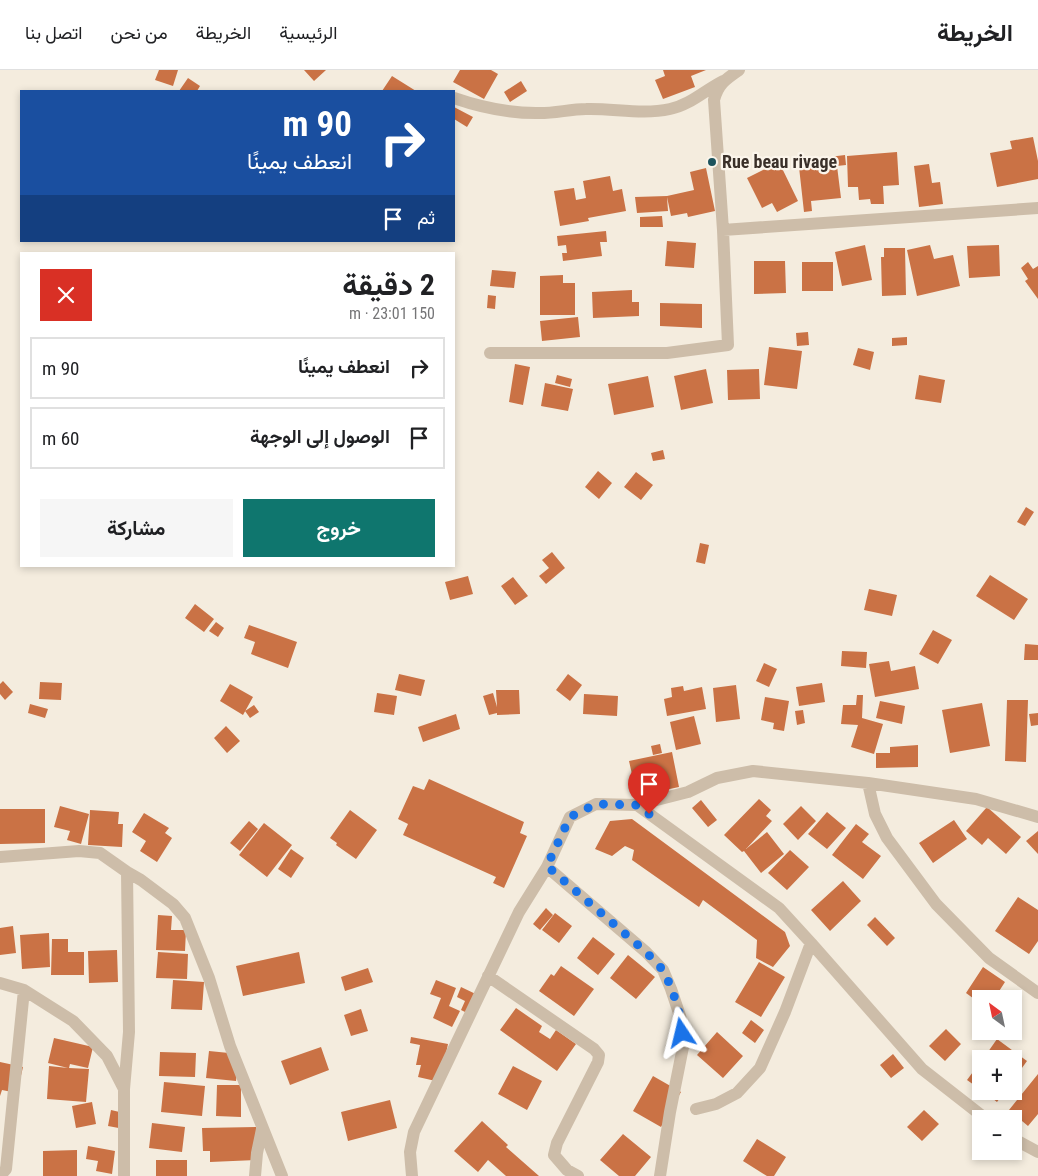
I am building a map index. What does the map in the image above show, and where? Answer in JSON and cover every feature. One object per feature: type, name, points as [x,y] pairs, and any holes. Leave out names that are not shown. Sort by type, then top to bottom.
[{"type":"street","points":[[455,98],[500,110],[536,113],[586,109],[637,112],[669,110],[687,104],[708,88],[739,70]]},
{"type":"street","points":[[490,353],[667,353],[728,345],[723,230],[714,100],[716,90],[723,81]]},
{"type":"street","points":[[723,230],[1038,208]]},
{"type":"street","points":[[412,1176],[410,1152],[414,1132],[519,912],[547,866],[570,817],[596,804],[637,805],[688,792],[717,778],[753,771],[868,783],[976,800],[1038,817]]},
{"type":"street","points":[[868,783],[875,814],[887,838],[936,904],[989,958],[1038,993]]},
{"type":"street","points":[[637,805],[779,908],[922,1069],[974,1110]]},
{"type":"street","points":[[0,857],[79,851],[100,853],[167,899],[185,918],[209,978],[230,1046],[282,1176]]},
{"type":"street","points":[[547,866],[646,952],[663,970],[672,989],[681,1019],[683,1047],[660,1176]]},
{"type":"street","points":[[124,1176],[124,1089],[128,1032],[127,872]]},
{"type":"street","points":[[696,1109],[716,1104],[737,1093],[760,1068],[785,1012],[811,943]]},
{"type":"street","points":[[488,976],[594,1049],[599,1055],[598,1062],[557,1143],[554,1155],[567,1170],[578,1176]]},
{"type":"street","points":[[0,983],[24,990],[73,1021],[107,1056],[124,1089]]},
{"type":"street","points":[[0,1176],[6,1169],[24,990]]},
{"type":"street","points":[[255,1176],[262,1129]]},
{"type":"street","points":[[1022,1144],[1038,1152]]},
{"type":"building","points":[[159,70],[178,70],[173,86],[155,80]]},
{"type":"building","points":[[304,70],[326,70],[314,81]]},
{"type":"building","points":[[460,70],[491,70],[498,74],[484,99],[453,82]]},
{"type":"building","points":[[663,70],[706,70],[691,76],[695,87],[663,99],[655,80],[665,76]]},
{"type":"building","points":[[392,76],[414,90],[383,90]]},
{"type":"building","points":[[188,78],[200,86],[198,90],[180,90]]},
{"type":"building","points":[[521,81],[527,91],[510,102],[504,92]]},
{"type":"building","points":[[455,108],[473,117],[467,127],[455,120]]},
{"type":"building","points":[[1033,137],[1038,161],[1038,179],[997,187],[990,153],[1012,149],[1010,141]]},
{"type":"building","points":[[897,152],[899,185],[883,186],[884,204],[871,204],[870,199],[859,200],[858,187],[848,187],[847,156]]},
{"type":"building","points":[[845,155],[846,165],[837,166],[841,198],[811,201],[812,211],[804,212],[799,167],[830,163],[829,157]]},
{"type":"building","points":[[779,162],[798,201],[777,212],[772,203],[762,208],[747,178]]},
{"type":"building","points":[[929,164],[932,183],[940,182],[943,204],[919,207],[914,166]]},
{"type":"building","points":[[706,168],[715,211],[688,217],[687,213],[671,216],[667,197],[668,211],[637,213],[635,197],[667,196],[694,190],[690,172]]},
{"type":"building","points":[[610,176],[613,191],[622,189],[626,211],[588,218],[589,221],[560,226],[554,191],[574,188],[576,200],[586,198],[583,181]]},
{"type":"building","points":[[662,216],[663,227],[640,227],[640,217]]},
{"type":"building","points":[[606,231],[607,242],[600,242],[602,256],[563,261],[562,253],[567,253],[566,245],[558,246],[557,236]]},
{"type":"building","points":[[667,241],[696,243],[694,268],[665,266]]},
{"type":"building","points":[[865,245],[872,280],[842,286],[835,252]]},
{"type":"building","points":[[930,245],[934,259],[953,255],[960,286],[917,296],[907,250]]},
{"type":"building","points":[[999,245],[1000,276],[969,278],[967,246]]},
{"type":"building","points":[[884,248],[905,248],[906,295],[882,296],[881,257],[884,257]]},
{"type":"building","points":[[754,261],[785,261],[786,293],[754,294]]},
{"type":"building","points":[[802,262],[833,262],[833,291],[802,291]]},
{"type":"building","points":[[1028,262],[1033,269],[1038,266],[1038,299],[1025,281],[1028,279],[1021,268]]},
{"type":"building","points":[[492,270],[516,272],[514,288],[490,286]]},
{"type":"building","points":[[563,275],[563,283],[575,283],[575,315],[540,315],[540,276]]},
{"type":"building","points":[[632,290],[632,302],[639,302],[639,316],[593,318],[592,292]]},
{"type":"building","points":[[488,295],[496,296],[495,309],[487,308]]},
{"type":"building","points":[[660,303],[702,304],[702,328],[660,326]]},
{"type":"building","points":[[578,317],[580,337],[542,341],[540,321]]},
{"type":"building","points":[[808,332],[809,345],[797,346],[796,333]]},
{"type":"building","points":[[907,337],[907,345],[892,346],[892,338]]},
{"type":"building","points":[[769,347],[802,351],[797,389],[764,385]]},
{"type":"building","points":[[858,348],[874,352],[870,370],[853,365]]},
{"type":"building","points":[[515,364],[530,367],[523,405],[509,402]]},
{"type":"building","points":[[706,369],[713,403],[681,410],[674,376]]},
{"type":"building","points":[[759,369],[760,399],[728,400],[727,370]]},
{"type":"building","points":[[557,375],[572,379],[570,387],[555,383]]},
{"type":"building","points":[[919,375],[945,380],[941,403],[915,399]]},
{"type":"building","points":[[648,376],[654,407],[614,415],[608,384]]},
{"type":"building","points":[[545,383],[573,389],[568,411],[541,406]]},
{"type":"building","points":[[663,450],[665,459],[653,461],[651,453]]},
{"type":"building","points":[[598,471],[612,483],[599,499],[585,487]]},
{"type":"building","points":[[636,472],[653,485],[641,500],[624,487]]},
{"type":"building","points":[[1026,507],[1034,512],[1025,526],[1017,522]]},
{"type":"building","points":[[700,543],[709,545],[705,564],[696,562]]},
{"type":"building","points":[[552,552],[565,568],[546,584],[539,576],[549,568],[542,560]]},
{"type":"building","points":[[990,575],[1028,599],[1014,620],[976,596]]},
{"type":"building","points":[[468,576],[473,594],[450,600],[445,582]]},
{"type":"building","points":[[513,577],[528,596],[515,605],[501,586]]},
{"type":"building","points":[[869,589],[897,595],[892,616],[864,610]]},
{"type":"building","points":[[195,604],[214,619],[204,632],[185,618]]},
{"type":"building","points":[[216,622],[224,628],[218,637],[209,631]]},
{"type":"building","points":[[249,625],[297,642],[288,668],[251,654],[255,642],[244,638]]},
{"type":"building","points":[[933,630],[952,640],[938,664],[919,654]]},
{"type":"building","points":[[1025,644],[1038,645],[1038,660],[1024,660]]},
{"type":"building","points":[[842,651],[867,652],[866,668],[841,666]]},
{"type":"building","points":[[889,661],[891,671],[915,666],[919,689],[875,697],[869,664]]},
{"type":"building","points":[[764,663],[777,669],[769,687],[756,681]]},
{"type":"building","points":[[399,674],[425,680],[421,696],[395,690]]},
{"type":"building","points":[[568,674],[582,685],[570,701],[556,690]]},
{"type":"building","points":[[3,681],[13,692],[5,700],[0,694],[0,684]]},
{"type":"building","points":[[40,682],[62,683],[61,700],[39,699]]},
{"type":"building","points":[[822,683],[825,702],[799,706],[796,687]]},
{"type":"building","points":[[230,684],[253,697],[243,715],[220,701]]},
{"type":"building","points":[[736,685],[740,719],[716,722],[713,688]]},
{"type":"building","points":[[683,686],[684,691],[702,687],[706,709],[667,716],[664,699],[672,697],[671,688]]},
{"type":"building","points":[[496,690],[519,690],[520,714],[497,715],[497,713],[489,715],[483,696],[493,693],[497,707]]},
{"type":"building","points":[[377,693],[397,696],[394,715],[374,712]]},
{"type":"building","points":[[584,694],[618,696],[617,716],[583,714]]},
{"type":"building","points":[[857,695],[863,695],[862,718],[883,724],[874,754],[851,747],[858,725],[841,724],[843,705],[856,705]]},
{"type":"building","points":[[765,697],[789,701],[784,731],[773,729],[774,723],[761,720]]},
{"type":"building","points":[[1007,700],[1028,700],[1026,762],[1005,761]]},
{"type":"building","points":[[880,701],[905,706],[902,724],[876,718]]},
{"type":"building","points":[[982,703],[990,746],[950,753],[942,710]]},
{"type":"building","points":[[30,704],[48,709],[45,718],[28,713]]},
{"type":"building","points":[[254,705],[259,712],[250,718],[245,711]]},
{"type":"building","points":[[803,710],[805,723],[797,725],[795,711]]},
{"type":"building","points":[[1038,713],[1038,725],[1031,726],[1029,714]]},
{"type":"building","points":[[456,714],[460,729],[423,742],[418,727]]},
{"type":"building","points":[[694,716],[701,744],[676,750],[670,722]]},
{"type":"building","points":[[226,726],[240,741],[227,753],[214,738]]},
{"type":"building","points":[[660,744],[662,753],[653,755],[651,746]]},
{"type":"building","points":[[918,745],[918,767],[876,768],[876,753],[890,753],[890,747]]},
{"type":"building","points":[[672,752],[679,787],[646,794],[646,790],[636,792],[629,761]]},
{"type":"building","points":[[429,779],[524,822],[520,833],[527,836],[504,888],[493,883],[496,877],[403,835],[408,824],[398,819],[413,786],[424,790]]},
{"type":"building","points":[[759,799],[771,810],[766,816],[772,821],[746,849],[767,832],[784,854],[761,873],[744,851],[742,852],[724,835]]},
{"type":"building","points":[[701,800],[717,820],[708,827],[692,808]]},
{"type":"building","points":[[60,806],[89,814],[81,844],[67,840],[70,831],[54,827]]},
{"type":"building","points":[[801,806],[816,821],[798,840],[783,824]]},
{"type":"building","points":[[987,807],[1021,837],[1006,854],[988,838],[982,845],[966,831]]},
{"type":"building","points":[[0,809],[45,809],[45,843],[0,844]]},
{"type":"building","points":[[90,810],[119,812],[118,824],[123,824],[122,847],[88,845]]},
{"type":"building","points":[[350,810],[377,830],[356,859],[336,845],[337,843],[330,838]]},
{"type":"building","points":[[827,812],[846,828],[827,849],[808,834]]},
{"type":"building","points":[[144,813],[169,828],[165,833],[172,838],[157,862],[140,851],[146,841],[132,832]]},
{"type":"building","points":[[632,819],[785,932],[790,946],[773,967],[756,958],[757,940],[703,900],[699,907],[632,860],[634,850],[625,846],[612,856],[595,849],[610,821]]},
{"type":"building","points":[[954,820],[967,839],[933,863],[919,843]]},
{"type":"building","points":[[249,821],[258,829],[240,851],[230,843]]},
{"type":"building","points":[[264,823],[292,845],[267,877],[239,855]]},
{"type":"building","points":[[856,824],[869,834],[862,842],[881,856],[863,879],[832,855]]},
{"type":"building","points":[[1038,831],[1038,854],[1026,841]]},
{"type":"building","points":[[291,849],[304,858],[291,878],[278,869]]},
{"type":"building","points":[[790,850],[809,867],[787,890],[768,873]]},
{"type":"building","points":[[843,881],[861,901],[830,931],[811,910]]},
{"type":"building","points":[[1018,897],[1038,910],[1038,941],[1029,954],[995,931]]},
{"type":"building","points":[[546,908],[553,915],[540,930],[533,924]]},
{"type":"building","points":[[555,913],[572,926],[559,943],[542,930]]},
{"type":"building","points":[[158,915],[172,916],[171,930],[186,930],[185,951],[156,950]]},
{"type":"building","points":[[875,917],[895,938],[887,946],[867,925]]},
{"type":"building","points":[[13,926],[16,953],[0,955],[0,928]]},
{"type":"building","points":[[49,933],[50,967],[22,969],[20,935]]},
{"type":"building","points":[[593,937],[615,954],[598,975],[577,958]]},
{"type":"building","points":[[52,939],[68,939],[68,952],[84,952],[84,975],[51,975]]},
{"type":"building","points":[[117,950],[118,982],[89,983],[88,951]]},
{"type":"building","points":[[158,952],[188,954],[187,979],[156,978]]},
{"type":"building","points":[[299,952],[305,983],[243,996],[236,966]]},
{"type":"building","points":[[628,955],[655,977],[636,999],[610,978]]},
{"type":"building","points":[[759,962],[785,977],[761,1017],[735,1002]]},
{"type":"building","points":[[561,966],[594,989],[574,1016],[539,991],[551,974],[554,976]]},
{"type":"building","points":[[983,967],[1005,982],[1000,990],[972,990],[972,997],[966,993]]},
{"type":"building","points":[[368,968],[373,982],[345,991],[341,977]]},
{"type":"building","points":[[173,980],[204,982],[202,1010],[171,1009]]},
{"type":"building","points":[[436,980],[456,988],[449,1006],[460,1011],[452,1027],[433,1018],[441,998],[430,994]]},
{"type":"building","points":[[461,987],[482,997],[473,1016],[461,1010],[465,1001],[457,997]]},
{"type":"building","points":[[516,1008],[542,1026],[539,1032],[550,1039],[556,1030],[576,1044],[557,1071],[500,1030]]},
{"type":"building","points":[[361,1009],[368,1031],[351,1036],[344,1015]]},
{"type":"building","points":[[751,1020],[764,1030],[755,1043],[742,1033]]},
{"type":"building","points":[[946,1029],[961,1044],[945,1061],[929,1046]]},
{"type":"building","points":[[717,1032],[743,1056],[723,1078],[697,1055]]},
{"type":"building","points":[[411,1037],[448,1044],[440,1082],[418,1077],[421,1065],[416,1065],[420,1045],[410,1043]]},
{"type":"building","points":[[54,1038],[93,1047],[88,1068],[70,1064],[69,1068],[89,1069],[86,1102],[47,1099],[49,1066],[68,1068],[48,1063]]},
{"type":"building","points":[[996,1040],[998,1040],[1012,1050],[989,1050]]},
{"type":"building","points":[[321,1047],[329,1070],[290,1085],[281,1061]]},
{"type":"building","points":[[209,1051],[239,1054],[236,1081],[206,1078]]},
{"type":"building","points":[[160,1052],[196,1053],[195,1077],[159,1076]]},
{"type":"building","points":[[893,1054],[904,1068],[891,1078],[880,1065]]},
{"type":"building","points":[[1022,1057],[1027,1061],[1022,1068]]},
{"type":"building","points":[[0,1062],[23,1067],[17,1093],[2,1090],[0,1096]]},
{"type":"building","points":[[513,1066],[542,1081],[527,1110],[498,1094]]},
{"type":"building","points":[[972,1073],[972,1084],[967,1080]]},
{"type":"building","points":[[1038,1074],[1038,1114],[1028,1126],[1022,1121],[1022,1110],[1009,1110],[1017,1100],[1022,1100],[1022,1094]]},
{"type":"building","points":[[653,1076],[681,1092],[661,1127],[633,1111]]},
{"type":"building","points":[[164,1082],[205,1086],[202,1116],[161,1112]]},
{"type":"building","points":[[217,1085],[241,1085],[241,1117],[216,1116]]},
{"type":"building","points":[[390,1100],[397,1128],[348,1141],[341,1112]]},
{"type":"building","points":[[92,1102],[96,1124],[76,1128],[72,1106]]},
{"type":"building","points":[[111,1110],[128,1114],[124,1129],[108,1126]]},
{"type":"building","points":[[924,1110],[939,1124],[922,1141],[907,1127]]},
{"type":"building","points":[[482,1121],[508,1145],[506,1147],[539,1176],[506,1176],[488,1160],[478,1172],[454,1151]]},
{"type":"building","points":[[152,1123],[185,1127],[182,1152],[149,1148]]},
{"type":"building","points":[[256,1127],[257,1160],[210,1162],[210,1151],[203,1151],[202,1128]]},
{"type":"building","points":[[623,1134],[651,1157],[635,1176],[619,1176],[600,1160]]},
{"type":"building","points":[[757,1139],[786,1157],[774,1176],[767,1176],[743,1161]]},
{"type":"building","points":[[88,1146],[115,1151],[112,1174],[96,1171],[98,1161],[86,1159]]},
{"type":"building","points":[[77,1150],[77,1176],[43,1176],[43,1151]]},
{"type":"building","points":[[156,1160],[187,1160],[187,1176],[156,1176]]},
{"type":"place","name":"Rue beau rivage","points":[[712,162]]},
{"type":"route","points":[[649,814],[637,805],[596,804],[570,817],[547,866],[646,952],[663,970],[672,989],[681,1019],[682,1033]]}]
